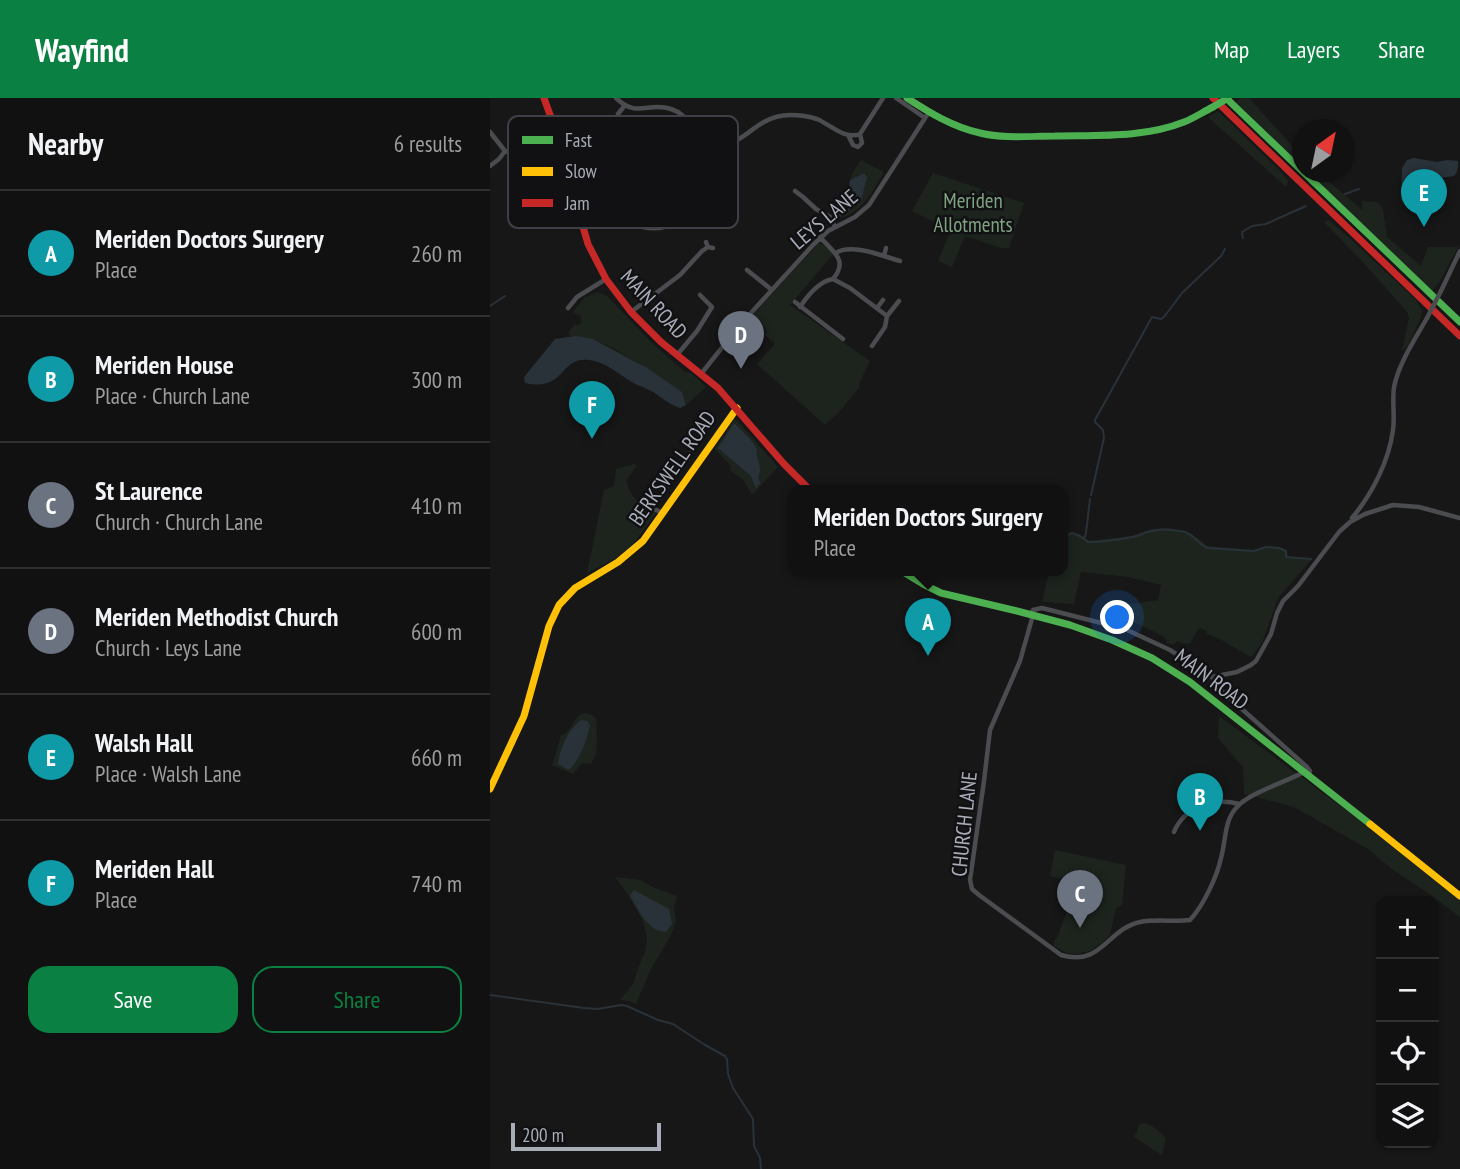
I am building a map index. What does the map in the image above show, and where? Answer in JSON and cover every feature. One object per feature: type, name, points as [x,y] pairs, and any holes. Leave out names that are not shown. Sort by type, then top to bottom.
[{"type":"main road","name":"MAIN ROAD","points":[[544,98],[551,116]]},
{"type":"main road","points":[[907,98],[927,115],[954,126],[991,136],[1023,137],[1150,131],[1182,122],[1227,98],[1460,323]]},
{"type":"main road","points":[[1213,98],[1460,335]]},
{"type":"main road","name":"MAIN ROAD","points":[[583,228],[588,244],[606,279],[631,312],[660,342],[718,388],[768,447],[805,485]]},
{"type":"main road","name":"BERKSWELL ROAD","points":[[490,789],[524,716],[549,625],[559,605],[575,588],[618,562],[649,533],[737,408]]},
{"type":"main road","name":"MAIN ROAD","points":[[909,576],[947,595],[1031,614],[1107,637],[1148,655],[1190,682],[1460,896]]},
{"type":"street","points":[[616,98],[632,109],[660,106],[683,116]]},
{"type":"street","points":[[738,139],[767,120],[798,115],[818,120],[852,137],[860,134],[883,98]]},
{"type":"street","points":[[896,98],[927,115]]},
{"type":"street","points":[[618,114],[625,105]]},
{"type":"street","name":"LEYS LANE","points":[[701,374],[740,325],[820,237],[855,217],[869,205],[927,115]]},
{"type":"street","points":[[490,132],[508,151]]},
{"type":"street","points":[[848,136],[851,143],[858,147],[862,143],[860,134]]},
{"type":"street","points":[[490,166],[505,151]]},
{"type":"street","points":[[795,191],[799,198],[830,217],[836,227]]},
{"type":"street","points":[[820,237],[839,259],[839,272],[833,279]]},
{"type":"street","points":[[631,312],[680,275],[709,246]]},
{"type":"street","points":[[884,256],[886,248]]},
{"type":"street","points":[[836,253],[852,249],[900,261]]},
{"type":"street","points":[[1350,522],[1376,480],[1388,450],[1393,430],[1394,387],[1401,367],[1460,251]]},
{"type":"street","points":[[747,270],[772,290]]},
{"type":"street","points":[[568,308],[577,297],[606,279]]},
{"type":"street","points":[[844,339],[797,305],[827,280],[833,279],[850,288],[887,316]]},
{"type":"street","points":[[677,355],[712,307],[700,295]]},
{"type":"street","points":[[877,308],[883,300]]},
{"type":"street","points":[[872,346],[885,327],[887,316],[900,300]]},
{"type":"street","points":[[663,513],[654,509],[654,505],[702,436]]},
{"type":"street","points":[[1212,677],[1237,672],[1256,661],[1271,634],[1283,601],[1298,586],[1339,531],[1350,522],[1392,505],[1419,507],[1460,518]]},
{"type":"street","points":[[1362,506],[1365,514]]},
{"type":"street","points":[[1031,614],[1033,610],[1042,608],[1125,629],[1170,650],[1212,677],[1225,694],[1310,771],[1240,804],[1219,802],[1194,808],[1176,826],[1174,832]]},
{"type":"street","name":"CHURCH LANE","points":[[1031,614],[1020,661],[990,730],[970,880],[976,893],[1061,955],[1073,959],[1092,954],[1128,926],[1140,922],[1190,920],[1195,915],[1215,877],[1228,822],[1240,804]]},
{"type":"green space","points":[[1241,98],[1249,98],[1292,146],[1292,156],[1236,102]]},
{"type":"green space","points":[[1218,111],[1280,171],[1288,181],[1286,187],[1208,117]]},
{"type":"green space","points":[[861,160],[884,172],[862,204],[842,218],[840,217],[855,205],[863,194],[867,178],[862,174],[850,180]]},
{"type":"green space","name":"Meriden Allotments","points":[[933,173],[1024,203],[1009,248],[1001,248],[965,236],[952,267],[938,261],[951,230],[912,211]]},
{"type":"green space","points":[[1318,182],[1330,182],[1362,210],[1362,201],[1377,202],[1383,209],[1387,237],[1421,266],[1428,247],[1458,247],[1432,291]]},
{"type":"green space","points":[[1328,220],[1416,300],[1422,311],[1421,317],[1407,347],[1402,351],[1409,318],[1407,312],[1324,222]]},
{"type":"green space","points":[[818,244],[823,244],[834,253],[790,305],[870,361],[859,388],[825,425],[757,364],[775,344],[765,335],[767,331],[751,317]]},
{"type":"green space","points":[[598,292],[608,297],[653,344],[706,387],[686,405],[682,392],[628,357],[597,341],[570,337],[569,331],[574,325],[581,324],[581,316],[573,312],[584,298]]},
{"type":"green space","points":[[734,419],[778,467],[752,495],[744,481],[730,470],[731,466],[715,449]]},
{"type":"green space","points":[[634,464],[637,466],[626,480],[633,497],[640,504],[657,512],[635,542],[616,558],[587,573],[604,490],[614,486],[616,469]]},
{"type":"green space","points":[[1151,529],[1182,531],[1208,546],[1253,550],[1266,546],[1278,547],[1287,550],[1288,557],[1313,558],[1278,598],[1262,643],[1251,657],[1199,628],[1190,643],[1177,641],[1173,645],[1166,642],[1163,636],[1123,617],[1128,603],[1158,601],[1161,585],[1129,577],[1081,572],[1074,604],[1042,602],[1048,576],[1068,576],[1068,535],[1072,532],[1089,541],[1132,536]]},
{"type":"green space","points":[[585,713],[596,718],[596,754],[591,764],[582,763],[573,774],[552,766],[561,735],[568,731],[578,716]]},
{"type":"green space","points":[[1219,716],[1343,808],[1460,901],[1460,917],[1439,901],[1439,896],[1432,896],[1393,870],[1368,849],[1294,807],[1244,794],[1243,767],[1218,738]]},
{"type":"green space","points":[[1055,850],[1126,865],[1122,906],[1116,908],[1110,935],[1090,951],[1067,953],[1054,946],[1078,882],[1050,876]]},
{"type":"green space","points":[[615,877],[640,880],[677,896],[674,909],[676,922],[636,1004],[620,1000],[633,984],[645,952],[647,938],[643,921]]},
{"type":"green space","points":[[1144,1123],[1166,1138],[1162,1155],[1134,1137],[1140,1124]]},
{"type":"shaded area","points":[[1414,158],[1437,162],[1458,161],[1458,168],[1455,175],[1437,179],[1432,196],[1407,205],[1401,200],[1402,168],[1407,160]]},
{"type":"shaded area","points":[[862,174],[867,178],[861,201],[837,217],[837,211],[847,199],[850,180]]},
{"type":"shaded area","points":[[576,336],[593,339],[647,368],[682,392],[686,405],[680,408],[675,406],[606,365],[588,360],[579,360],[572,364],[548,383],[525,383],[524,377],[555,339]]},
{"type":"shaded area","points":[[734,423],[757,450],[760,469],[758,478],[761,485],[758,484],[756,489],[751,476],[718,448]]},
{"type":"shaded area","points":[[581,720],[590,725],[587,738],[569,770],[558,764],[559,758],[569,734]]},
{"type":"shaded area","points":[[634,890],[669,909],[672,924],[666,932],[659,931],[644,919],[630,896]]},
{"type":"waterway","points":[[1345,194],[1359,189]]},
{"type":"waterway","points":[[1243,238],[1242,232],[1252,226],[1266,224],[1306,206]]},
{"type":"waterway","points":[[1091,495],[1104,438],[1103,430],[1095,420],[1152,317],[1164,317],[1182,293],[1225,249]]},
{"type":"waterway","points":[[490,306],[505,296]]},
{"type":"waterway","points":[[1084,539],[1090,499]]},
{"type":"waterway","points":[[1068,535],[1072,533],[1093,542],[1126,538],[1156,530],[1181,531],[1188,533],[1207,548],[1254,551],[1266,547],[1279,548],[1286,551],[1286,557],[1311,559]]},
{"type":"waterway","points":[[490,995],[584,1008],[627,1006],[673,1024],[725,1056],[733,1088],[753,1119],[754,1146],[760,1158],[761,1169]]},
{"type":"traffic: fast","points":[[907,98],[960,127],[1008,137],[1153,131],[1184,122],[1213,107]]},
{"type":"traffic: fast","points":[[1226,98],[1460,322]]},
{"type":"traffic: fast","points":[[1213,107],[1228,98]]},
{"type":"traffic: fast","points":[[910,576],[941,593],[1070,625],[1152,658],[1190,682],[1370,824]]},
{"type":"traffic: slow","points":[[490,789],[524,716],[549,626],[559,605],[575,588],[618,562],[643,541],[737,408]]},
{"type":"traffic: slow","points":[[1370,824],[1460,896]]},
{"type":"traffic: jam","points":[[544,98],[550,116]]},
{"type":"traffic: jam","points":[[1213,98],[1460,336]]},
{"type":"traffic: jam","points":[[583,228],[588,244],[606,279],[631,312],[661,342],[718,388],[805,485]]},
{"type":"place","name":"Walsh Hall","points":[[1424,227]]},
{"type":"place","name":"Meriden Methodist Church","points":[[741,369]]},
{"type":"place","name":"Meriden Hall","points":[[592,439]]},
{"type":"place","name":"Meriden Doctors Surgery","points":[[928,656]]},
{"type":"place","name":"Meriden House","points":[[1200,831]]},
{"type":"place","name":"St Laurence","points":[[1080,928]]}]
